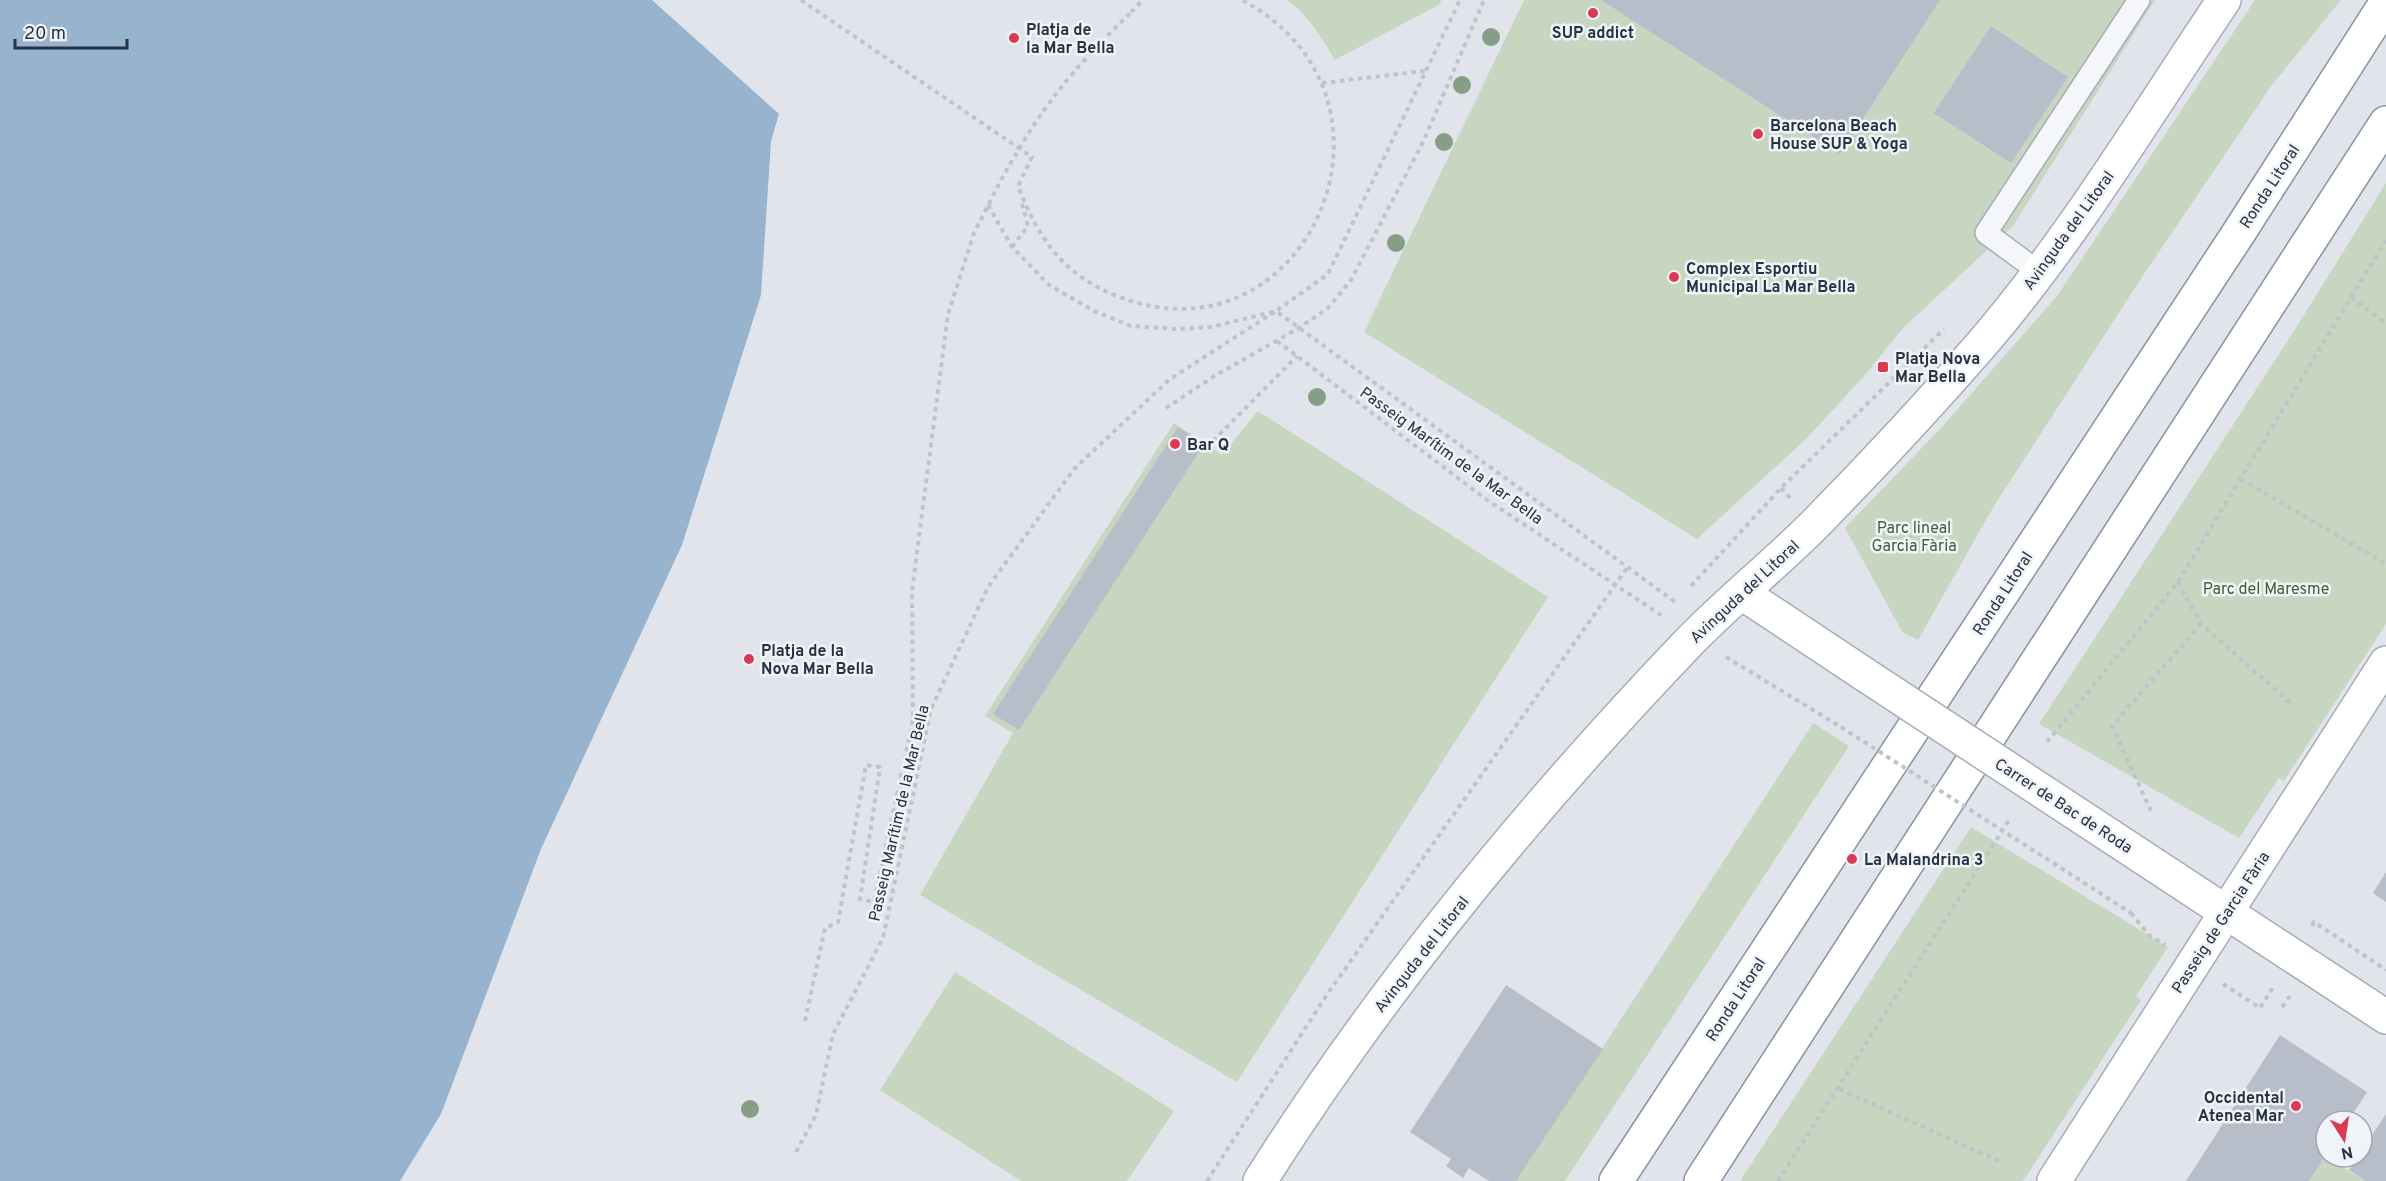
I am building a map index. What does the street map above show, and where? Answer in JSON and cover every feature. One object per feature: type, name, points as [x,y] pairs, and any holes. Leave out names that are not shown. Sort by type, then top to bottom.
[{"type":"main road","name":"Avinguda del Litoral","points":[[1260,1181],[1305,1109],[1383,1003],[1467,894],[1584,754],[1695,637],[1812,526],[1922,411],[1984,341],[2068,235],[2224,0]]},
{"type":"main road","name":"Ronda Litoral","points":[[1616,1181],[2232,243],[2386,3]]},
{"type":"main road","points":[[1701,1181],[2386,123]]},
{"type":"main road","name":"Carrer de Bac de Roda","points":[[1742,593],[2386,1017]]},
{"type":"main road","name":"Passeig de Garcia Fària","points":[[2054,1181],[2386,663]]},
{"type":"lane","points":[[2039,272],[1986,233],[2139,0]]},
{"type":"path","points":[[801,0],[1032,157],[1018,186],[1028,226],[1012,247]]},
{"type":"path","name":"Passeig Marítim de la Mar Bella","points":[[805,1021],[825,928],[838,922],[866,765],[880,767],[860,898],[874,902],[913,720],[912,591],[948,314],[974,233],[1023,142],[1053,97],[1094,49],[1143,0]]},
{"type":"path","points":[[1018,186],[1043,239],[1056,256],[1087,282],[1128,300],[1170,310],[1191,309],[1223,302],[1252,289],[1287,262],[1313,228],[1323,208],[1334,167],[1334,124],[1322,82],[1313,64],[1288,32],[1273,19],[1242,0]]},
{"type":"path","name":"Passeig Marítim de la Mar Bella","points":[[796,1152],[816,1115],[833,1034],[883,938],[931,709],[988,587],[1075,468],[1170,379],[1276,311],[1328,274],[1460,0]]},
{"type":"path","points":[[1166,408],[1216,375],[1299,328],[1328,308],[1351,280],[1424,140],[1484,0]]},
{"type":"path","points":[[1322,82],[1426,71]]},
{"type":"path","name":"Passeig Marítim de la Mar Bella","points":[[988,205],[1012,247],[1049,285],[1094,312],[1131,326],[1176,329],[1211,327],[1276,311],[1676,602],[1781,488],[1952,321]]},
{"type":"path","points":[[2047,742],[2178,582],[2386,240]]},
{"type":"path","points":[[2351,297],[2386,324]]},
{"type":"path","name":"Passeig Marítim de la Mar Bella","points":[[1277,341],[1487,500],[1667,618]]},
{"type":"path","points":[[1213,441],[1297,356]]},
{"type":"path","points":[[2241,479],[2386,564]]},
{"type":"path","points":[[1207,1181],[1326,996],[1627,568]]},
{"type":"path","points":[[2178,582],[2201,624],[2293,705]]},
{"type":"path","points":[[2151,811],[2112,726],[2201,624]]},
{"type":"path","points":[[1717,652],[1841,727],[2131,913],[2149,935],[2168,947]]},
{"type":"path","points":[[1778,1181],[2009,820]]},
{"type":"path","points":[[2314,922],[2386,970]]},
{"type":"path","points":[[2216,979],[2260,1008],[2276,982]]},
{"type":"path","points":[[2282,1007],[2292,993]]},
{"type":"path","points":[[1839,1089],[1999,1161]]},
{"type":"green space","points":[[1286,0],[1441,0],[1440,4],[1335,60],[1308,19]]},
{"type":"green space","name":"Complex Esportiu Municipal La Mar Bella","points":[[1524,0],[2155,0],[2013,226],[1903,328],[1865,375],[1807,438],[1697,539],[1364,332]]},
{"type":"green space","name":"Parc lineal Garcia Fària","points":[[2255,0],[2341,0],[2272,85],[2144,274],[1994,506],[1918,640],[1903,633],[1845,528],[1940,429],[2057,296]]},
{"type":"green space","name":"Parc del Maresme","points":[[2386,183],[2386,624],[2284,781],[2279,778],[2239,838],[2039,724],[2292,334]]},
{"type":"green space","points":[[1258,411],[1548,597],[1237,1082],[920,895],[1013,733],[985,716],[1174,423],[1222,455]]},
{"type":"green space","points":[[1813,723],[1849,746],[1565,1181],[1516,1181]]},
{"type":"green space","points":[[1971,827],[2168,947],[2136,996],[2141,1000],[2023,1181],[1740,1181]]},
{"type":"green space","points":[[955,972],[1174,1111],[1127,1181],[1021,1181],[880,1090]]},
{"type":"green space","points":[[2317,1169],[2346,1169],[2365,1181],[2309,1181]]},
{"type":"water","points":[[0,0],[652,0],[779,114],[771,141],[761,295],[682,545],[541,849],[441,1114],[400,1181],[0,1181]]},
{"type":"building","points":[[1601,0],[1940,0],[1840,154]]},
{"type":"building","points":[[1991,26],[2068,77],[2011,163],[1934,113]]},
{"type":"building","points":[[1178,427],[1204,444],[1019,730],[993,714]]},
{"type":"building","points":[[2386,872],[2386,902],[2373,893]]},
{"type":"building","points":[[1506,985],[1603,1049],[1516,1181],[1489,1181],[1469,1168],[1463,1178],[1446,1166],[1451,1159],[1410,1132]]},
{"type":"building","name":"Occidental Atenea Mar","points":[[2280,1035],[2367,1092],[2356,1109],[2314,1109],[2314,1169],[2317,1169],[2309,1181],[2186,1181]]},
{"type":"building","points":[[2386,1114],[2386,1181],[2365,1181],[2349,1170],[2374,1169],[2374,1132]]},
{"type":"place","name":"SUP addict","points":[[1593,13]]},
{"type":"place","name":"Platja de la Mar Bella","points":[[1014,38]]},
{"type":"place","name":"Barcelona Beach House SUP & Yoga","points":[[1758,134]]},
{"type":"place","name":"Complex Esportiu Municipal La Mar Bella","points":[[1674,277]]},
{"type":"place","name":"Platja Nova Mar Bella","points":[[1883,367]]},
{"type":"place","name":"Bar Q","points":[[1175,444]]},
{"type":"place","name":"Platja de la Nova Mar Bella","points":[[749,659]]},
{"type":"place","name":"La Malandrina 3","points":[[1852,859]]},
{"type":"place","name":"Occidental Atenea Mar","points":[[2296,1106]]}]
